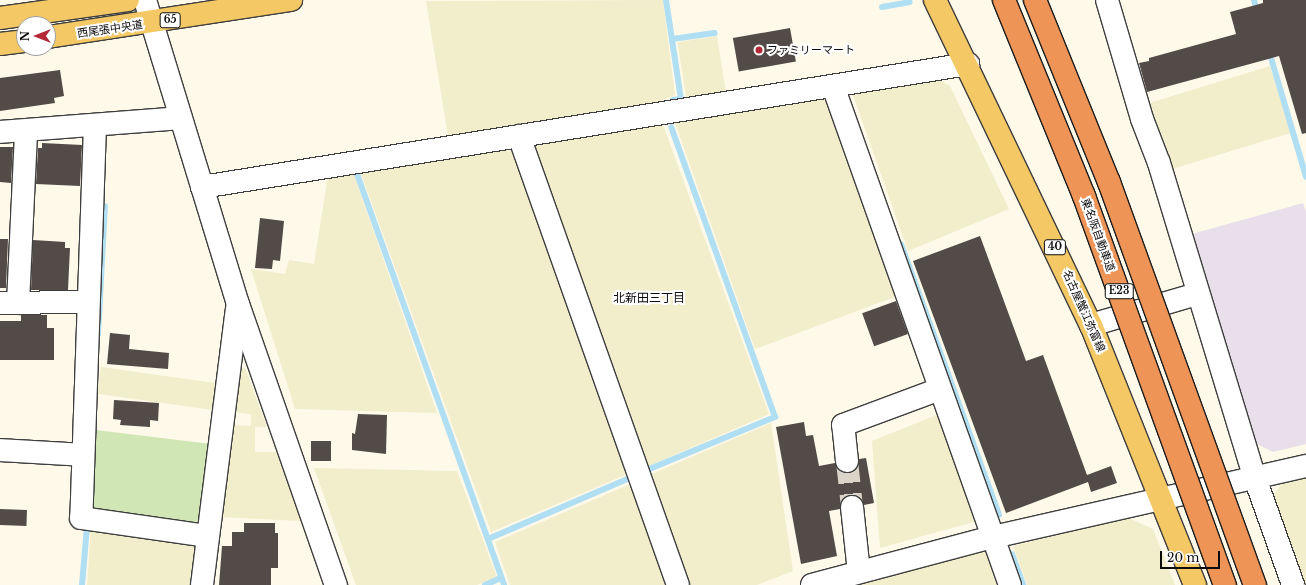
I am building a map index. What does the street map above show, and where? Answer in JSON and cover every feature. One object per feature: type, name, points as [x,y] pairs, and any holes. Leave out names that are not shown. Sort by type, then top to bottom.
[{"type":"highway","name":"東名阪自動車道","points":[[1004,0],[1084,196],[1225,585]]},
{"type":"highway","name":"E23","points":[[1035,0],[1109,182],[1255,585]]},
{"type":"main road","points":[[0,18],[128,0]]},
{"type":"main road","name":"西尾張中央道","points":[[56,37],[291,0]]},
{"type":"main road","name":"名古屋蟹江弥富線","points":[[935,0],[968,64],[1091,325],[1195,585]]},
{"type":"main road","points":[[0,44],[16,42]]},
{"type":"street","points":[[145,0],[238,304],[336,585]]},
{"type":"street","points":[[1107,0],[1255,478],[1293,585]]},
{"type":"street","points":[[202,187],[968,64]]},
{"type":"street","points":[[833,86],[1010,585]]},
{"type":"street","points":[[0,132],[95,126],[180,118]]},
{"type":"street","points":[[95,126],[81,518],[208,536]]},
{"type":"street","points":[[26,131],[9,303],[88,302]]},
{"type":"street","points":[[518,136],[678,585]]},
{"type":"street","points":[[1091,325],[1197,294]]},
{"type":"street","points":[[202,585],[238,304]]},
{"type":"street","points":[[847,461],[843,425],[940,389]]},
{"type":"street","points":[[0,450],[83,455]]},
{"type":"street","points":[[812,585],[993,537],[1161,501],[1306,466]]},
{"type":"street","points":[[852,507],[859,572]]},
{"type":"shaded area","points":[[663,0],[675,95],[656,102],[448,136],[426,1]]},
{"type":"shaded area","points":[[717,36],[726,94],[687,101],[677,42]]},
{"type":"shaded area","points":[[1270,66],[1290,133],[1169,170],[1149,103]]},
{"type":"shaded area","points":[[937,79],[950,86],[1009,209],[908,251],[852,92]]},
{"type":"shaded area","points":[[818,96],[830,104],[897,296],[755,349],[674,120]]},
{"type":"shaded area","points":[[662,122],[769,414],[644,468],[533,146],[535,142]]},
{"type":"shaded area","points":[[504,149],[514,153],[630,473],[491,532],[360,171]]},
{"type":"shaded area","points":[[353,172],[437,413],[295,409],[251,269],[285,274],[289,260],[314,264],[328,176]]},
{"type":"shaded area","points":[[1303,203],[1306,212],[1306,444],[1273,452],[1255,443],[1188,235]]},
{"type":"shaded area","points":[[101,367],[222,384],[218,411],[97,394]]},
{"type":"shaded area","points":[[245,368],[267,427],[255,427],[255,452],[276,452],[302,521],[220,517],[230,425],[251,426],[251,414],[232,412],[236,372]]},
{"type":"shaded area","points":[[939,414],[977,521],[880,548],[872,441]]},
{"type":"shaded area","points":[[771,423],[793,571],[757,585],[686,585],[647,476]]},
{"type":"shaded area","points":[[314,468],[457,471],[497,577],[477,585],[356,585]]},
{"type":"shaded area","points":[[1306,476],[1306,585],[1303,585],[1271,499],[1283,482]]},
{"type":"shaded area","points":[[633,483],[669,585],[510,585],[495,542]]},
{"type":"shaded area","points":[[1128,518],[1153,529],[1175,585],[1027,585],[1013,546]]},
{"type":"shaded area","points":[[91,527],[190,542],[199,554],[195,585],[87,585]]},
{"type":"shaded area","points":[[983,550],[997,566],[1004,585],[859,585]]},
{"type":"green space","points":[[96,430],[211,444],[203,516],[194,524],[92,509]]},
{"type":"building","points":[[1263,0],[1306,0],[1306,133],[1302,134],[1279,56],[1147,92],[1139,63],[1149,61],[1149,58],[1236,34],[1230,12],[1263,3]]},
{"type":"building","points":[[790,28],[796,61],[739,72],[733,38]]},
{"type":"building","points":[[60,70],[64,96],[54,98],[55,103],[0,111],[0,78]]},
{"type":"building","points":[[42,143],[82,145],[80,186],[36,184],[38,148],[42,148]]},
{"type":"building","points":[[0,147],[13,147],[11,183],[0,182]]},
{"type":"building","points":[[260,218],[284,221],[280,261],[273,260],[272,269],[255,268]]},
{"type":"building","points":[[980,236],[1026,361],[1043,355],[1087,475],[1111,466],[1117,483],[1091,492],[1088,482],[1006,513],[913,261]]},
{"type":"building","points":[[0,239],[8,239],[6,288],[0,288]]},
{"type":"building","points":[[33,240],[65,242],[65,248],[70,248],[68,290],[31,290]]},
{"type":"building","points":[[896,301],[908,334],[874,346],[862,313]]},
{"type":"building","points":[[21,315],[47,315],[47,328],[54,328],[54,360],[0,360],[0,321],[21,321]]},
{"type":"building","points":[[110,333],[130,335],[129,349],[169,353],[168,369],[107,364]]},
{"type":"building","points":[[114,400],[159,403],[158,421],[150,420],[150,427],[120,425],[121,420],[113,419]]},
{"type":"building","points":[[358,414],[387,415],[386,454],[352,450],[352,433],[355,434]]},
{"type":"building","points":[[804,422],[806,436],[813,435],[819,466],[835,463],[842,472],[849,473],[858,466],[859,459],[866,458],[874,503],[864,505],[857,495],[844,497],[840,509],[829,511],[837,556],[801,564],[776,427]]},
{"type":"building","points":[[311,441],[331,441],[331,461],[311,461]]},
{"type":"building","points":[[0,509],[27,510],[26,526],[0,525]]},
{"type":"building","points":[[244,523],[275,523],[275,533],[278,533],[278,568],[271,568],[271,585],[219,585],[222,546],[232,546],[232,532],[244,532]]},
{"type":"waterway","points":[[666,0],[681,99],[673,100]]},
{"type":"waterway","points":[[1254,0],[1257,12]]},
{"type":"waterway","points":[[882,7],[910,2]]},
{"type":"waterway","points":[[672,39],[715,33]]},
{"type":"waterway","points":[[1269,51],[1306,177]]},
{"type":"waterway","points":[[647,470],[775,417],[671,127]]},
{"type":"waterway","points":[[357,174],[504,585]]},
{"type":"waterway","points":[[98,334],[105,206]]},
{"type":"waterway","points":[[901,244],[999,515]]},
{"type":"waterway","points":[[488,539],[627,479]]},
{"type":"waterway","points":[[82,585],[87,527]]},
{"type":"waterway","points":[[1012,554],[1023,585]]},
{"type":"waterway","points":[[485,585],[501,578]]},
{"type":"tunnel","points":[[847,461],[852,507]]},
{"type":"place","name":"ファミリーマート","points":[[759,50]]},
{"type":"district","name":"北新田三丁目","points":[[649,298]]}]
